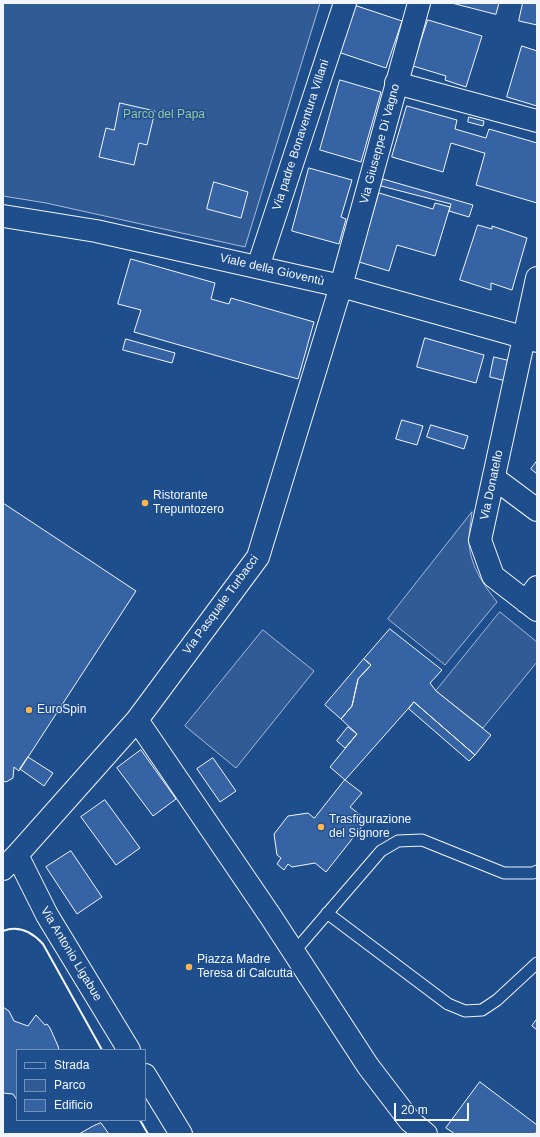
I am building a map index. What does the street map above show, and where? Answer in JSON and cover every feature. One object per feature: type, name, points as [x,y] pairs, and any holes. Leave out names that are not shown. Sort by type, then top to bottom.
[{"type":"street","name":"Via padre Bonaventura Villani","points":[[258,267],[345,3]]},
{"type":"street","name":"Via Giuseppe Di Vagno","points":[[341,286],[419,3]]},
{"type":"street","points":[[396,83],[537,121]]},
{"type":"street","name":"Viale della Gioventù","points":[[3,216],[96,231],[341,286],[530,339]]},
{"type":"street","name":"Via Donatello","points":[[533,600],[493,576],[480,540],[494,478],[530,339],[537,278]]},
{"type":"street","name":"Via Pasquale Turbacci","points":[[10,862],[137,720],[258,557],[341,286]]},
{"type":"street","points":[[494,478],[537,510]]},
{"type":"street","points":[[137,720],[271,917],[368,1066],[418,1128]]},
{"type":"street","name":"Via Antonio Ligabue","points":[[10,862],[47,915],[129,1049]]},
{"type":"street","points":[[146,1077],[181,1134]]},
{"type":"lane","points":[[294,952],[381,851],[398,841],[422,840],[504,873],[533,873],[537,871]]},
{"type":"lane","points":[[327,914],[448,1004],[465,1011],[482,1010],[497,1000],[537,963]]},
{"type":"green space","name":"Parco del Papa","points":[[3,3],[320,3],[245,247],[46,203],[3,196]]},
{"type":"green space","points":[[472,512],[469,540],[471,557],[482,581],[497,602],[445,665],[388,619]]},
{"type":"green space","points":[[500,612],[537,642],[537,662],[483,728],[436,691]]},
{"type":"green space","points":[[263,630],[314,671],[236,768],[185,726]]},
{"type":"building","points":[[452,3],[499,3],[496,14]]},
{"type":"building","points":[[523,3],[537,3],[537,25],[519,21]]},
{"type":"building","points":[[354,5],[402,21],[386,68],[338,52]]},
{"type":"building","points":[[428,20],[482,36],[466,87],[445,80],[446,76],[413,66]]},
{"type":"building","points":[[522,46],[537,51],[537,106],[507,97]]},
{"type":"building","points":[[340,80],[381,92],[361,162],[320,150]]},
{"type":"building","points":[[120,103],[155,111],[147,145],[139,143],[134,165],[99,157],[106,128],[114,130]]},
{"type":"building","points":[[407,106],[457,120],[455,129],[486,138],[489,129],[537,143],[537,203],[476,185],[485,153],[451,143],[443,172],[392,157]]},
{"type":"building","points":[[469,117],[484,121],[483,126],[468,122]]},
{"type":"building","points":[[309,168],[352,180],[341,217],[346,219],[339,244],[292,231]]},
{"type":"building","points":[[383,179],[473,205],[469,217],[449,211],[451,204],[381,186]]},
{"type":"building","points":[[214,182],[248,192],[241,218],[207,209]]},
{"type":"building","points":[[379,193],[433,209],[435,203],[450,207],[435,256],[397,245],[389,271],[359,262]]},
{"type":"building","points":[[478,225],[492,229],[492,226],[527,238],[512,290],[491,283],[491,290],[460,280]]},
{"type":"building","points":[[131,259],[215,283],[211,299],[229,304],[231,298],[314,322],[298,379],[134,332],[141,310],[118,304]]},
{"type":"building","points":[[425,338],[484,355],[476,383],[417,367]]},
{"type":"building","points":[[126,339],[175,353],[172,363],[123,350]]},
{"type":"building","points":[[494,357],[515,362],[510,382],[490,377]]},
{"type":"building","points":[[402,420],[423,426],[417,445],[396,439]]},
{"type":"building","points":[[431,425],[468,436],[464,449],[427,437]]},
{"type":"building","points":[[537,461],[537,474],[531,469]]},
{"type":"building","points":[[3,503],[136,591],[19,771],[14,767],[13,778],[6,782],[3,781]]},
{"type":"building","points":[[390,629],[442,670],[430,683],[436,691],[491,735],[475,755],[414,702],[345,780],[330,767],[357,734],[341,719],[352,706],[358,679],[371,665],[364,659]]},
{"type":"building","points":[[364,659],[371,665],[358,679],[352,706],[341,719],[325,705]]},
{"type":"building","points":[[414,702],[475,755],[469,761],[409,709]]},
{"type":"building","points":[[348,727],[357,734],[345,748],[337,741]]},
{"type":"building","points":[[141,750],[176,799],[153,816],[117,768]]},
{"type":"building","points":[[28,757],[53,773],[44,786],[20,769]]},
{"type":"building","points":[[213,758],[236,791],[220,802],[197,769]]},
{"type":"building","name":"Trasfigurazione del Signore","points":[[345,780],[362,793],[350,807],[367,820],[326,872],[315,863],[292,867],[288,864],[284,870],[277,864],[281,858],[277,855],[274,834],[288,816],[308,813],[314,818]]},
{"type":"building","points":[[105,800],[140,848],[116,865],[81,817]]},
{"type":"building","points":[[71,851],[102,897],[77,914],[46,867]]},
{"type":"building","points":[[3,1007],[9,1011],[14,1021],[28,1026],[36,1015],[45,1025],[47,1024],[50,1028],[59,1049],[16,1049],[16,1098],[13,1094],[3,1093]]},
{"type":"building","points":[[537,1019],[537,1030],[532,1026]]},
{"type":"building","points":[[480,1082],[537,1125],[537,1131],[535,1134],[455,1134],[446,1128]]},
{"type":"building","points":[[101,1123],[109,1134],[79,1134],[93,1126]]},
{"type":"wall","points":[[3,931],[9,929],[25,931],[35,936],[43,944],[101,1049]]},
{"type":"wall","points":[[141,1121],[148,1134]]},
{"type":"place","name":"Ristorante Trepuntozero","points":[[145,503]]},
{"type":"place","name":"EuroSpin","points":[[29,710]]},
{"type":"place","name":"Trasfigurazione del Signore","points":[[321,827]]},
{"type":"place","name":"Piazza Madre Teresa di Calcutta","points":[[189,967]]}]
